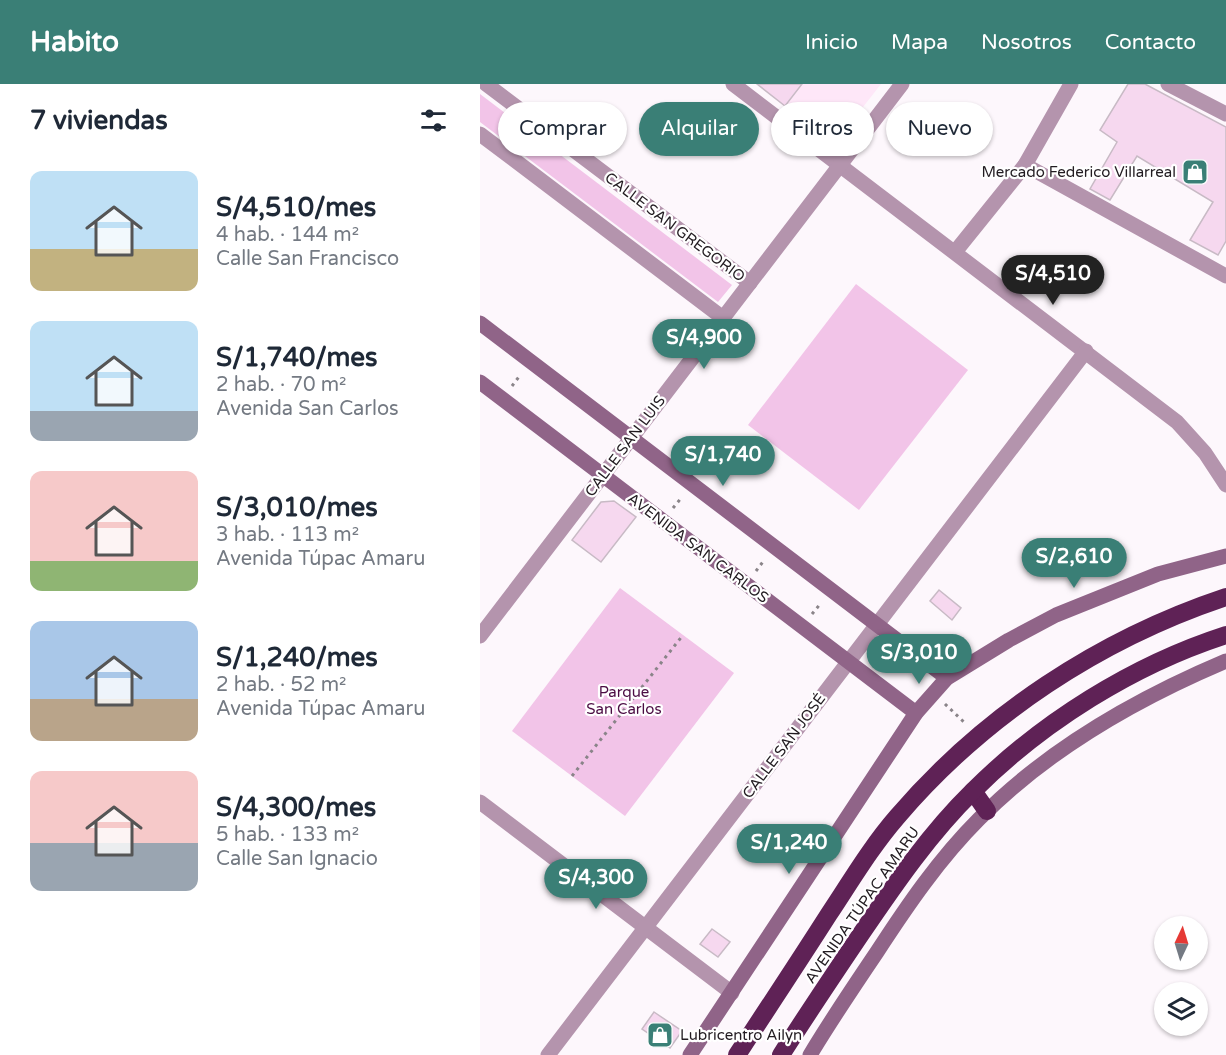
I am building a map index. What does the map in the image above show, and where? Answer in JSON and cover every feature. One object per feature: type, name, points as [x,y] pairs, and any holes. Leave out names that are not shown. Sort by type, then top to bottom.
[{"type":"highway","name":"AVENIDA TÚPAC AMARU","points":[[737,1055],[860,867],[896,818],[933,778],[979,736],[1029,697],[1085,660],[1176,614],[1226,597]]},
{"type":"highway","name":"AVENIDA TÚPAC AMARU","points":[[781,1055],[885,898],[936,830],[973,790],[1043,731],[1090,700],[1172,655],[1226,635]]},
{"type":"highway","points":[[973,790],[987,811]]},
{"type":"street","name":"CALLE SAN GREGORIO","points":[[486,84],[750,283]]},
{"type":"street","points":[[733,84],[1177,422],[1205,453],[1226,484]]},
{"type":"street","name":"CALLE SAN LUIS","points":[[480,636],[902,84]]},
{"type":"street","points":[[955,252],[1024,165],[1071,84]]},
{"type":"street","points":[[1168,84],[1226,114]]},
{"type":"street","points":[[480,134],[723,318]]},
{"type":"street","points":[[1024,165],[1226,276]]},
{"type":"street","points":[[480,323],[947,678]]},
{"type":"street","name":"CALLE SAN JOSÉ","points":[[548,1055],[1086,351]]},
{"type":"street","name":"AVENIDA SAN CARLOS","points":[[480,382],[916,713]]},
{"type":"street","points":[[690,1055],[916,713],[947,678],[1009,640],[1056,615],[1158,574],[1226,556]]},
{"type":"street","points":[[810,1055],[909,902],[946,856],[987,811],[1046,762],[1120,711],[1226,662]]},
{"type":"street","points":[[480,802],[732,993]]},
{"type":"path","points":[[502,399],[530,361]]},
{"type":"path","points":[[663,522],[692,484]]},
{"type":"path","points":[[747,585],[774,546]]},
{"type":"path","points":[[802,627],[831,590]]},
{"type":"path","points":[[572,776],[683,635]]},
{"type":"path","points":[[934,693],[979,736]]},
{"type":"shaded area","points":[[802,84],[881,84],[867,102],[788,102]]},
{"type":"green space","points":[[480,94],[498,108],[498,136],[480,122]]},
{"type":"green space","points":[[525,156],[562,156],[732,285],[718,302]]},
{"type":"green space","points":[[856,284],[968,370],[859,510],[748,425]]},
{"type":"green space","name":"Parque San Carlos","points":[[620,588],[734,673],[625,816],[512,731]]},
{"type":"building","points":[[757,84],[802,84],[788,102],[780,102]]},
{"type":"building","name":"Mercado Federico Villarreal","points":[[1128,84],[1145,84],[1226,127],[1226,241],[1218,255],[1190,240],[1213,202],[1137,156],[1110,200],[1090,189],[1117,142],[1100,130]]},
{"type":"building","points":[[614,501],[636,517],[601,562],[572,540],[601,502]]},
{"type":"building","points":[[939,590],[961,608],[952,620],[930,601]]},
{"type":"building","points":[[712,929],[730,942],[718,957],[700,944]]},
{"type":"building","points":[[654,1012],[682,1031],[670,1048],[642,1029]]},
{"type":"place","name":"Mercado Federico Villarreal","points":[[1195,172]]},
{"type":"place","name":"Lubricentro Ailyn","points":[[660,1035]]}]
